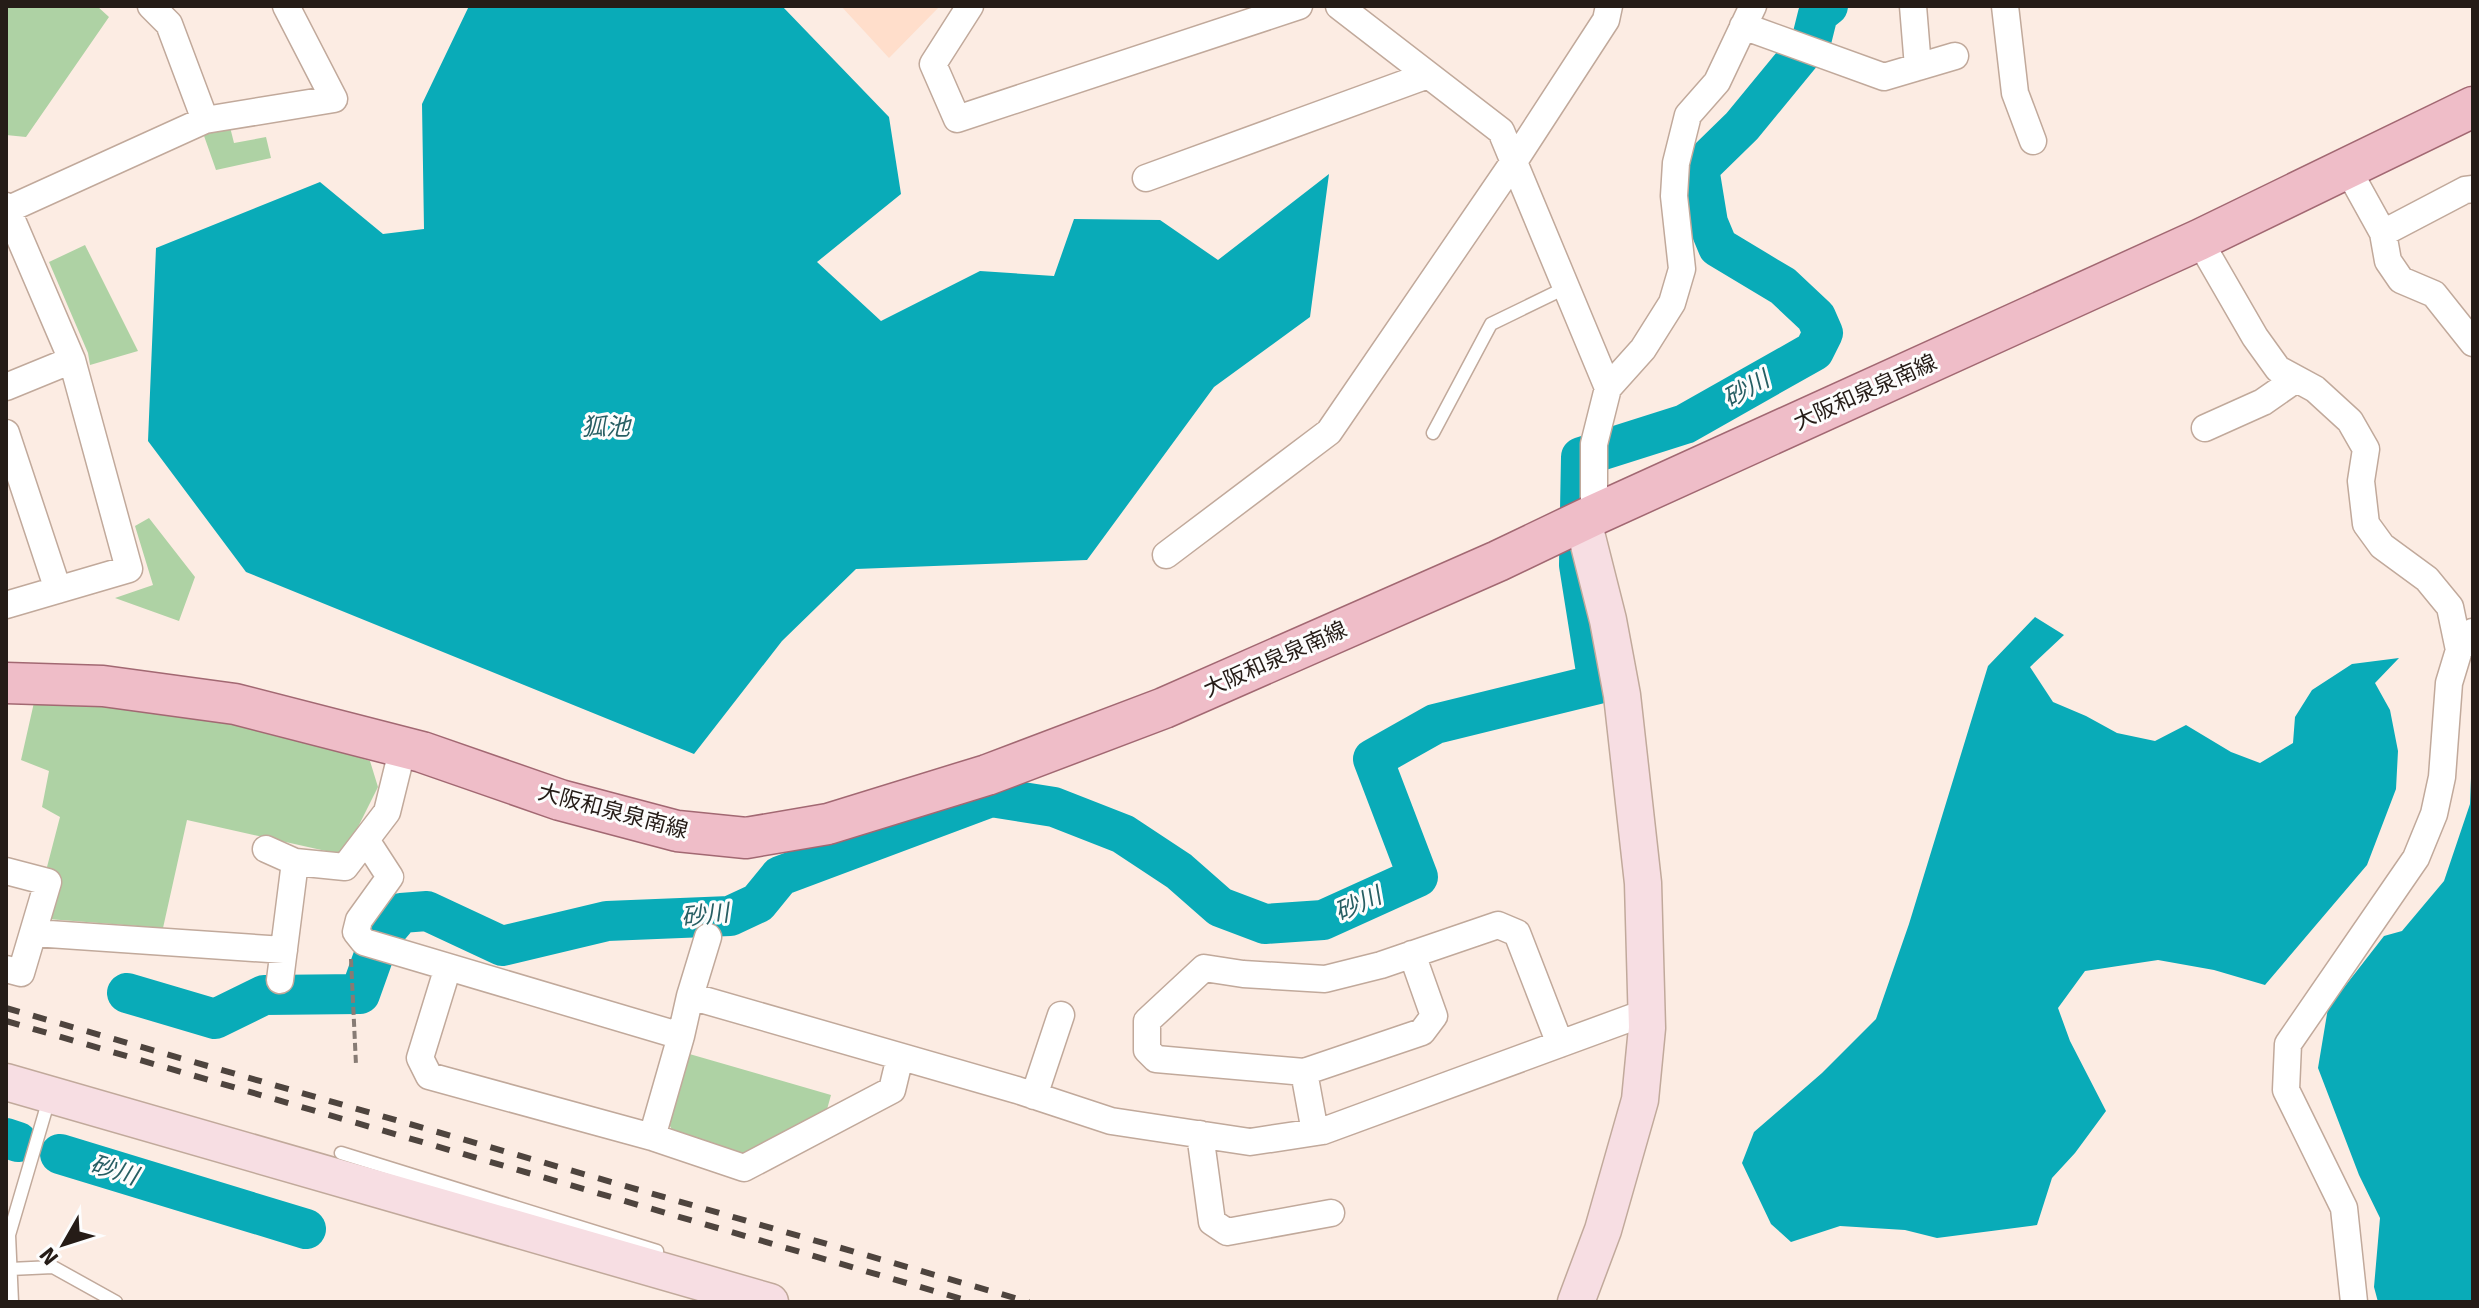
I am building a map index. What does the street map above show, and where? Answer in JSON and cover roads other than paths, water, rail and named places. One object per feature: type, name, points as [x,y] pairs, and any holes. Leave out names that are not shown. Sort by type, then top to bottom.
[{"type":"main road","name":"大阪和泉泉南線","points":[[6,683],[103,686],[235,704],[403,747],[560,800],[677,831],[746,838],[828,824],[987,775],[1164,708],[1498,561],[2199,240],[2473,107]]},
{"type":"street","points":[[151,6],[169,24],[205,120]]},
{"type":"street","points":[[6,605],[129,569],[72,360],[7,208],[205,120],[334,99],[286,6]]},
{"type":"street","points":[[970,6],[933,64],[957,119],[1299,6]]},
{"type":"street","points":[[1339,6],[1501,131],[1608,388]]},
{"type":"street","points":[[1166,555],[1329,432],[1515,160],[1606,20],[1609,6]]},
{"type":"street","points":[[1913,6],[1918,67]]},
{"type":"street","points":[[2005,6],[2015,93],[2033,141]]},
{"type":"street","points":[[1576,1302],[1603,1230],[1640,1100],[1647,1012],[1643,883],[1622,695],[1589,518],[1594,444],[1608,388],[1643,349],[1672,303],[1682,269],[1674,196],[1676,163],[1688,115],[1717,82],[1748,16],[1884,77],[1955,56]]},
{"type":"street","points":[[1146,178],[1428,75]]},
{"type":"street","points":[[2347,168],[2383,233],[2388,261],[2401,280],[2434,294],[2473,343]]},
{"type":"street","points":[[2383,233],[2465,190],[2473,189]]},
{"type":"street","points":[[2199,240],[2255,337],[2278,369],[2315,389],[2350,421],[2366,449],[2361,481],[2366,524],[2382,546],[2427,579],[2450,607],[2466,641],[2449,683],[2442,777],[2434,814],[2416,858],[2288,1044],[2286,1090],[2344,1208],[2354,1302]]},
{"type":"street","points":[[6,387],[72,360]]},
{"type":"street","points":[[2205,428],[2263,402],[2296,379]]},
{"type":"street","points":[[6,433],[58,590]]},
{"type":"street","points":[[266,849],[295,862],[345,867],[387,812],[403,747]]},
{"type":"street","points":[[366,840],[390,877],[359,920],[356,932],[364,942],[681,1036]]},
{"type":"street","points":[[280,980],[295,862]]},
{"type":"street","points":[[6,871],[48,882],[21,973],[6,969]]},
{"type":"street","points":[[1412,954],[1434,1016],[1422,1032],[1304,1072],[1156,1059],[1147,1050],[1147,1021],[1204,968],[1243,974],[1325,979],[1498,925],[1517,933],[1560,1044]]},
{"type":"street","points":[[34,933],[284,950]]},
{"type":"street","points":[[652,1137],[708,937]]},
{"type":"street","points":[[448,967],[420,1058],[429,1076],[652,1137],[744,1168],[892,1090],[900,1057]]},
{"type":"street","points":[[690,996],[1111,1121],[1250,1142],[1315,1132],[1647,1012]]},
{"type":"street","points":[[1034,1096],[1061,1015]]},
{"type":"street","points":[[1304,1072],[1315,1132]]},
{"type":"street","points":[[6,1082],[672,1288],[770,1302]]},
{"type":"street","points":[[1200,1134],[1212,1222],[1227,1232],[1331,1213]]},
{"type":"lane","points":[[1433,433],[1491,324],[1565,288]]},
{"type":"lane","points":[[12,1302],[9,1235],[51,1094]]},
{"type":"lane","points":[[341,1153],[673,1256],[672,1288]]},
{"type":"lane","points":[[10,1269],[53,1267],[116,1302]]},
{"type":"water","name":"狐池","points":[[469,6],[782,6],[889,117],[901,194],[817,262],[881,321],[980,271],[1054,276],[1074,219],[1160,220],[1218,260],[1329,174],[1310,317],[1214,387],[1087,560],[856,569],[782,641],[694,754],[246,572],[148,441],[156,248],[320,182],[383,234],[424,229],[422,104]]},
{"type":"water","points":[[2035,617],[2064,635],[2030,667],[2053,702],[2117,733],[2155,741],[2186,725],[2231,752],[2260,763],[2293,743],[2295,717],[2312,690],[2352,664],[2399,658],[2375,683],[2390,710],[2398,751],[2396,789],[2367,865],[2265,985],[2214,970],[2158,960],[2085,971],[2058,1008],[2070,1041],[2106,1111],[2052,1178],[2037,1225],[1937,1238],[1905,1230],[1840,1226],[1791,1242],[1771,1224],[1742,1163],[1754,1132],[1822,1073],[1876,1019],[1909,924],[1988,666]]},
{"type":"water","points":[[2473,727],[2473,1302],[2378,1302],[2374,1287],[2380,1218],[2359,1175],[2318,1068],[2328,1008],[2384,936],[2402,931],[2444,881],[2470,804]]},
{"type":"waterway","name":"砂川","points":[[127,993],[215,1019],[264,995],[360,994],[380,938],[401,913],[427,911],[502,946],[607,921],[730,916],[758,903],[780,876],[991,797],[1054,807],[1123,834],[1179,871],[1220,907],[1265,924],[1323,920],[1418,877],[1373,759],[1435,724],[1598,684],[1579,565],[1581,457],[1685,424],[1814,351],[1823,333],[1816,317],[1783,286],[1718,247],[1708,223],[1699,168],[1742,126],[1811,42],[1818,14],[1828,6]]},
{"type":"waterway","name":"砂川","points":[[6,1138],[18,1142]]},
{"type":"waterway","name":"砂川","points":[[60,1154],[306,1229]]},
{"type":"railway","points":[[6,1008],[1029,1302]]},
{"type":"railway","points":[[6,1021],[972,1302]]}]
